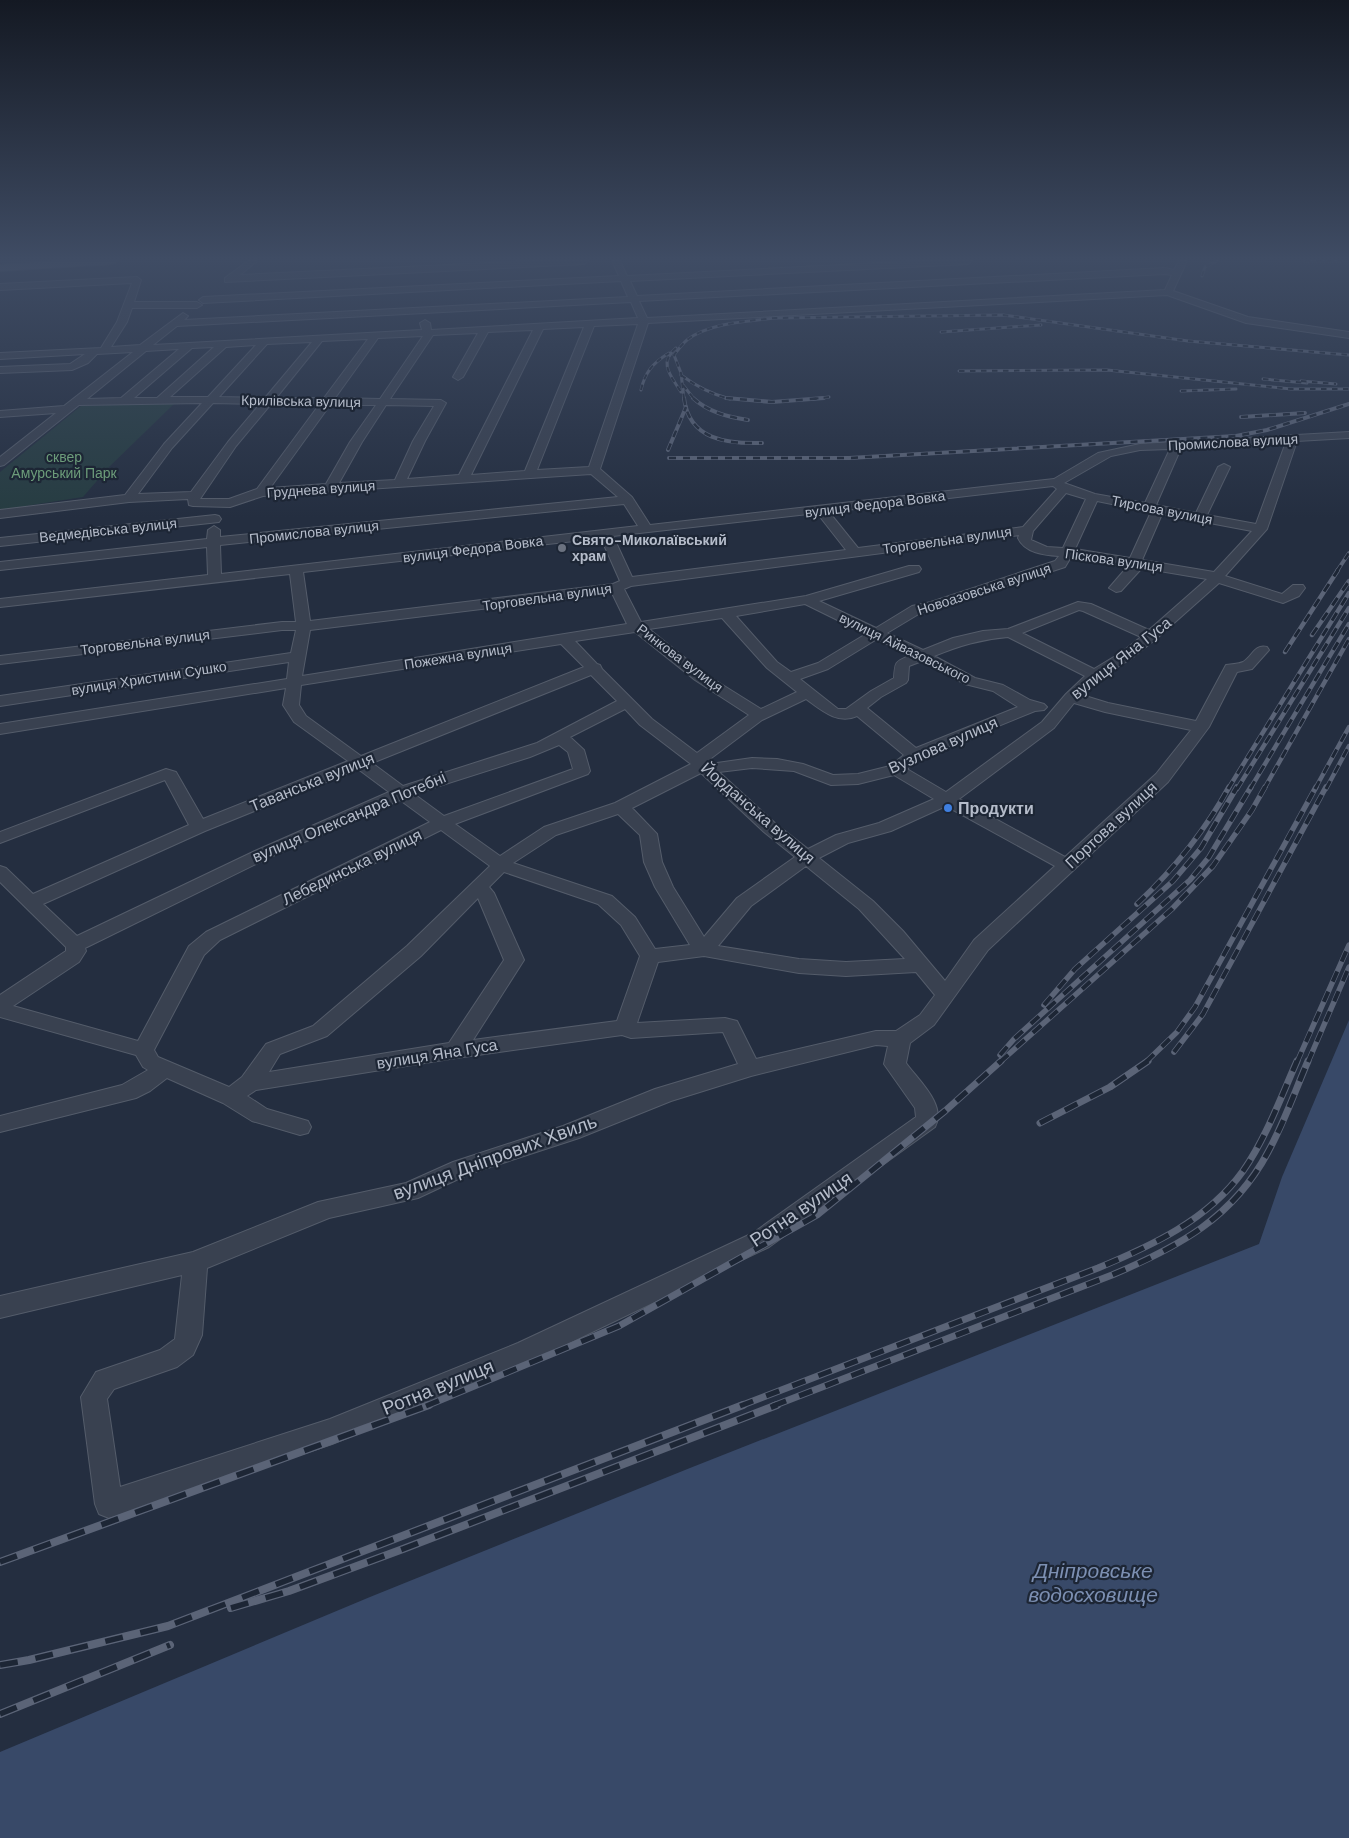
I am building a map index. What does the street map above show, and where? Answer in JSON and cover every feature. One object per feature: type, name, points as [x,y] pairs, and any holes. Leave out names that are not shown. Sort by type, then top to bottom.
[{"type":"street","points":[[0,370],[72,366],[84,361],[102,347]]},
{"type":"street","points":[[1,462],[144,347]]},
{"type":"street","points":[[0,356],[177,347]]},
{"type":"street","points":[[124,401],[188,347]]},
{"type":"street","points":[[161,400],[220,347]]},
{"type":"street","points":[[129,498],[168,446],[260,347]]},
{"type":"street","points":[[216,518],[196,506],[194,499],[232,444],[312,347]]},
{"type":"street","points":[[261,492],[366,347]]},
{"type":"street","points":[[330,488],[356,442],[421,347]]},
{"type":"street","points":[[458,378],[475,347]]},
{"type":"street","points":[[463,479],[529,347]]},
{"type":"street","points":[[529,475],[581,347]]},
{"type":"street","points":[[635,347],[594,470],[628,500],[646,529]]},
{"type":"street","name":"Крилівська вулиця","points":[[71,406],[161,400],[441,402]]},
{"type":"street","points":[[400,483],[419,441],[441,402]]},
{"type":"street","points":[[0,414],[71,406]]},
{"type":"street","name":"Промислова вулиця","points":[[1117,451],[1140,447],[1349,435]]},
{"type":"street","name":"вулиця Яна Гуса","points":[[704,950],[744,902],[807,856],[842,839],[885,827],[948,800],[1048,725],[1065,703],[1095,675],[1127,655],[1152,636],[1216,578],[1261,529],[1293,438]]},
{"type":"street","points":[[1116,588],[1135,568],[1135,562],[1153,508],[1177,445]]},
{"type":"street","name":"вулиця Федора Вовка","points":[[0,603],[646,529],[1060,485],[1098,457],[1117,451]]},
{"type":"street","points":[[1200,517],[1224,467]]},
{"type":"street","name":"Груднева вулиця","points":[[0,514],[129,498],[194,499],[230,503],[261,492],[594,470]]},
{"type":"street","name":"Тирсова вулиця","points":[[1060,485],[1093,497],[1261,529]]},
{"type":"street","name":"Торговельна вулиця","points":[[0,660],[282,626],[304,626],[513,602],[855,552],[1028,530],[1060,485]]},
{"type":"street","name":"Новоазовська вулиця","points":[[789,678],[823,666],[917,609],[935,605],[1060,564],[1093,497]]},
{"type":"street","name":"Промислова вулиця","points":[[0,566],[212,542],[628,500]]},
{"type":"street","points":[[216,579],[212,542],[216,518],[230,503]]},
{"type":"street","points":[[822,510],[855,552]]},
{"type":"street","name":"Ведмедівська вулиця","points":[[0,542],[216,518]]},
{"type":"street","name":"Піскова вулиця","points":[[1028,530],[1024,538],[1030,546],[1044,551],[1077,553],[1135,562],[1216,578]]},
{"type":"street","name":"Ринкова вулиця","points":[[606,534],[632,621],[700,677],[760,715]]},
{"type":"street","points":[[296,569],[304,626],[297,656],[291,705],[300,719],[441,824],[500,865],[605,900],[628,921],[650,956]]},
{"type":"street","name":"Пожежна вулиця","points":[[0,730],[807,600],[914,569]]},
{"type":"street","points":[[1216,578],[1283,599],[1294,593],[1298,588]]},
{"type":"street","name":"вулиця Айвазовського","points":[[807,600],[922,655],[970,681],[998,688],[1033,706],[1065,703],[1105,707],[1201,727]]},
{"type":"street","points":[[725,612],[772,665],[837,713],[850,714],[876,694],[901,680],[902,664],[958,641],[983,635],[1010,633],[1080,606],[1089,608],[1134,630],[1152,636]]},
{"type":"street","points":[[1010,633],[1095,675]]},
{"type":"street","name":"Йорданська вулиця","points":[[564,638],[646,722],[704,767],[770,828],[866,905],[896,935],[944,994]]},
{"type":"street","name":"Портова вулиця","points":[[944,994],[981,945],[1162,778],[1201,727],[1231,668],[1247,666],[1262,650]]},
{"type":"street","name":"вулиця Христини Сушко","points":[[0,701],[297,656]]},
{"type":"street","name":"Таванська вулиця","points":[[31,902],[199,827],[595,668]]},
{"type":"street","points":[[231,1097],[250,1083],[274,1049],[320,1031],[414,951],[509,857],[550,831],[620,807],[704,767],[702,757],[760,715],[808,692]]},
{"type":"street","name":"вулиця Олександра Потебні","points":[[75,944],[246,860],[400,793],[462,771],[534,750],[561,738],[564,734],[627,702]]},
{"type":"street","name":"Вузлова вулиця","points":[[704,767],[752,763],[777,764],[797,767],[831,780],[858,779],[896,768],[914,755],[1033,706]]},
{"type":"street","points":[[858,709],[914,755]]},
{"type":"street","name":"Лебединська вулиця","points":[[144,1050],[196,951],[214,936],[441,824],[582,771],[576,750],[561,738]]},
{"type":"street","points":[[896,768],[948,800],[1068,866]]},
{"type":"street","points":[[0,838],[166,774],[199,827]]},
{"type":"street","points":[[620,807],[648,834],[653,862],[664,887],[690,934],[704,950]]},
{"type":"street","points":[[0,872],[75,944],[76,951],[72,957],[0,1004]]},
{"type":"street","points":[[456,1050],[514,960],[485,892],[478,888]]},
{"type":"street","points":[[650,956],[704,950],[799,966],[846,969],[920,964]]},
{"type":"street","points":[[625,1027],[650,956]]},
{"type":"street","points":[[900,1039],[927,1020],[944,994]]},
{"type":"street","points":[[0,1010],[144,1050],[150,1062],[164,1069],[231,1097],[260,1115],[300,1127]]},
{"type":"street","name":"вулиця Яна Гуса","points":[[250,1083],[456,1050],[625,1027],[631,1031],[725,1024],[730,1026],[750,1068]]},
{"type":"street","name":"вулиця Дніпрових Хвиль","points":[[0,1307],[196,1262],[326,1209],[410,1192],[461,1168],[570,1132],[663,1095],[750,1068],[876,1038],[900,1039]]},
{"type":"street","name":"Ротна вулиця","points":[[196,1262],[189,1335],[184,1347],[168,1359],[105,1380],[94,1397],[109,1504],[332,1431],[527,1351],[761,1240],[928,1121],[926,1106],[895,1064],[900,1039]]},
{"type":"street","points":[[0,1124],[128,1092],[142,1085],[164,1069]]},
{"type":"green space","name":"сквер Амурський Парк","points":[[176,402],[108,468],[83,497],[0,510],[0,472],[81,406]]},
{"type":"water","name":"Дніпровське водосховище","points":[[1349,1020],[1349,1838],[0,1838],[0,1752],[370,1597],[690,1468],[1259,1244],[1282,1177]]},
{"type":"railway","points":[[681,347],[674,355],[681,375]]},
{"type":"railway","points":[[1254,347],[1349,355]]},
{"type":"railway","points":[[676,348],[668,359],[667,364],[670,375],[681,392]]},
{"type":"railway","points":[[641,390],[650,368],[669,353]]},
{"type":"railway","points":[[959,371],[1107,370],[1291,389],[1349,389]]},
{"type":"railway","points":[[681,375],[704,390],[727,398]]},
{"type":"railway","points":[[681,375],[684,399]]},
{"type":"railway","points":[[1263,379],[1307,383]]},
{"type":"railway","points":[[1301,381],[1336,384]]},
{"type":"railway","points":[[683,385],[694,399]]},
{"type":"railway","points":[[1181,391],[1236,389]]},
{"type":"railway","points":[[816,399],[829,397]]},
{"type":"railway","points":[[684,398],[686,407]]},
{"type":"railway","points":[[727,398],[772,402],[816,399]]},
{"type":"railway","points":[[816,399],[824,398]]},
{"type":"railway","points":[[694,399],[705,407],[719,413],[748,420]]},
{"type":"railway","points":[[669,458],[849,458],[1236,436],[1267,430],[1349,404]]},
{"type":"railway","points":[[668,450],[686,407]]},
{"type":"railway","points":[[686,407],[693,423],[712,437],[736,442],[762,443]]},
{"type":"railway","points":[[1241,417],[1305,413]]},
{"type":"railway","points":[[1337,571],[1349,553]]},
{"type":"railway","points":[[1285,652],[1338,570]]},
{"type":"railway","points":[[1312,635],[1349,581]]},
{"type":"railway","points":[[1228,789],[1349,593]]},
{"type":"railway","points":[[1237,789],[1349,608]]},
{"type":"railway","points":[[1250,789],[1349,624]]},
{"type":"railway","points":[[1264,789],[1349,639]]},
{"type":"railway","points":[[1315,789],[1349,727]]},
{"type":"railway","points":[[1326,789],[1349,746]]},
{"type":"railway","points":[[1137,904],[1163,878],[1199,834],[1229,787]]},
{"type":"railway","points":[[1044,1005],[1075,969],[1173,881],[1201,848],[1237,787]]},
{"type":"railway","points":[[1000,1055],[1014,1039],[1190,880],[1209,857],[1251,787]]},
{"type":"railway","points":[[1000,1062],[1172,909],[1213,866],[1252,810],[1265,787]]},
{"type":"railway","points":[[1146,1062],[1177,1032],[1195,1007],[1316,787]]},
{"type":"railway","points":[[1174,1052],[1203,1014],[1326,787]]},
{"type":"railway","points":[[1297,1062],[1349,945]]},
{"type":"railway","points":[[1308,1062],[1349,967]]},
{"type":"railway","points":[[426,1406],[619,1326],[817,1215],[945,1111],[1001,1061]]},
{"type":"railway","points":[[1040,1123],[1110,1087],[1148,1061]]},
{"type":"railway","points":[[740,1406],[1098,1268],[1158,1241],[1177,1230],[1213,1204],[1243,1171],[1266,1131],[1297,1061]]},
{"type":"railway","points":[[773,1406],[1112,1275],[1159,1253],[1202,1228],[1221,1213],[1254,1175],[1279,1130],[1308,1061]]},
{"type":"railway","points":[[0,1562],[429,1405]]},
{"type":"railway","points":[[0,1665],[29,1660],[168,1626],[743,1405]]},
{"type":"railway","points":[[231,1608],[289,1591],[403,1549],[777,1405]]},
{"type":"railway","points":[[0,1714],[170,1645]]},
{"type":"place","name":"Свято-Миколаївський храм","points":[[562,548]]},
{"type":"place","name":"Продукти","points":[[948,808]]}]
